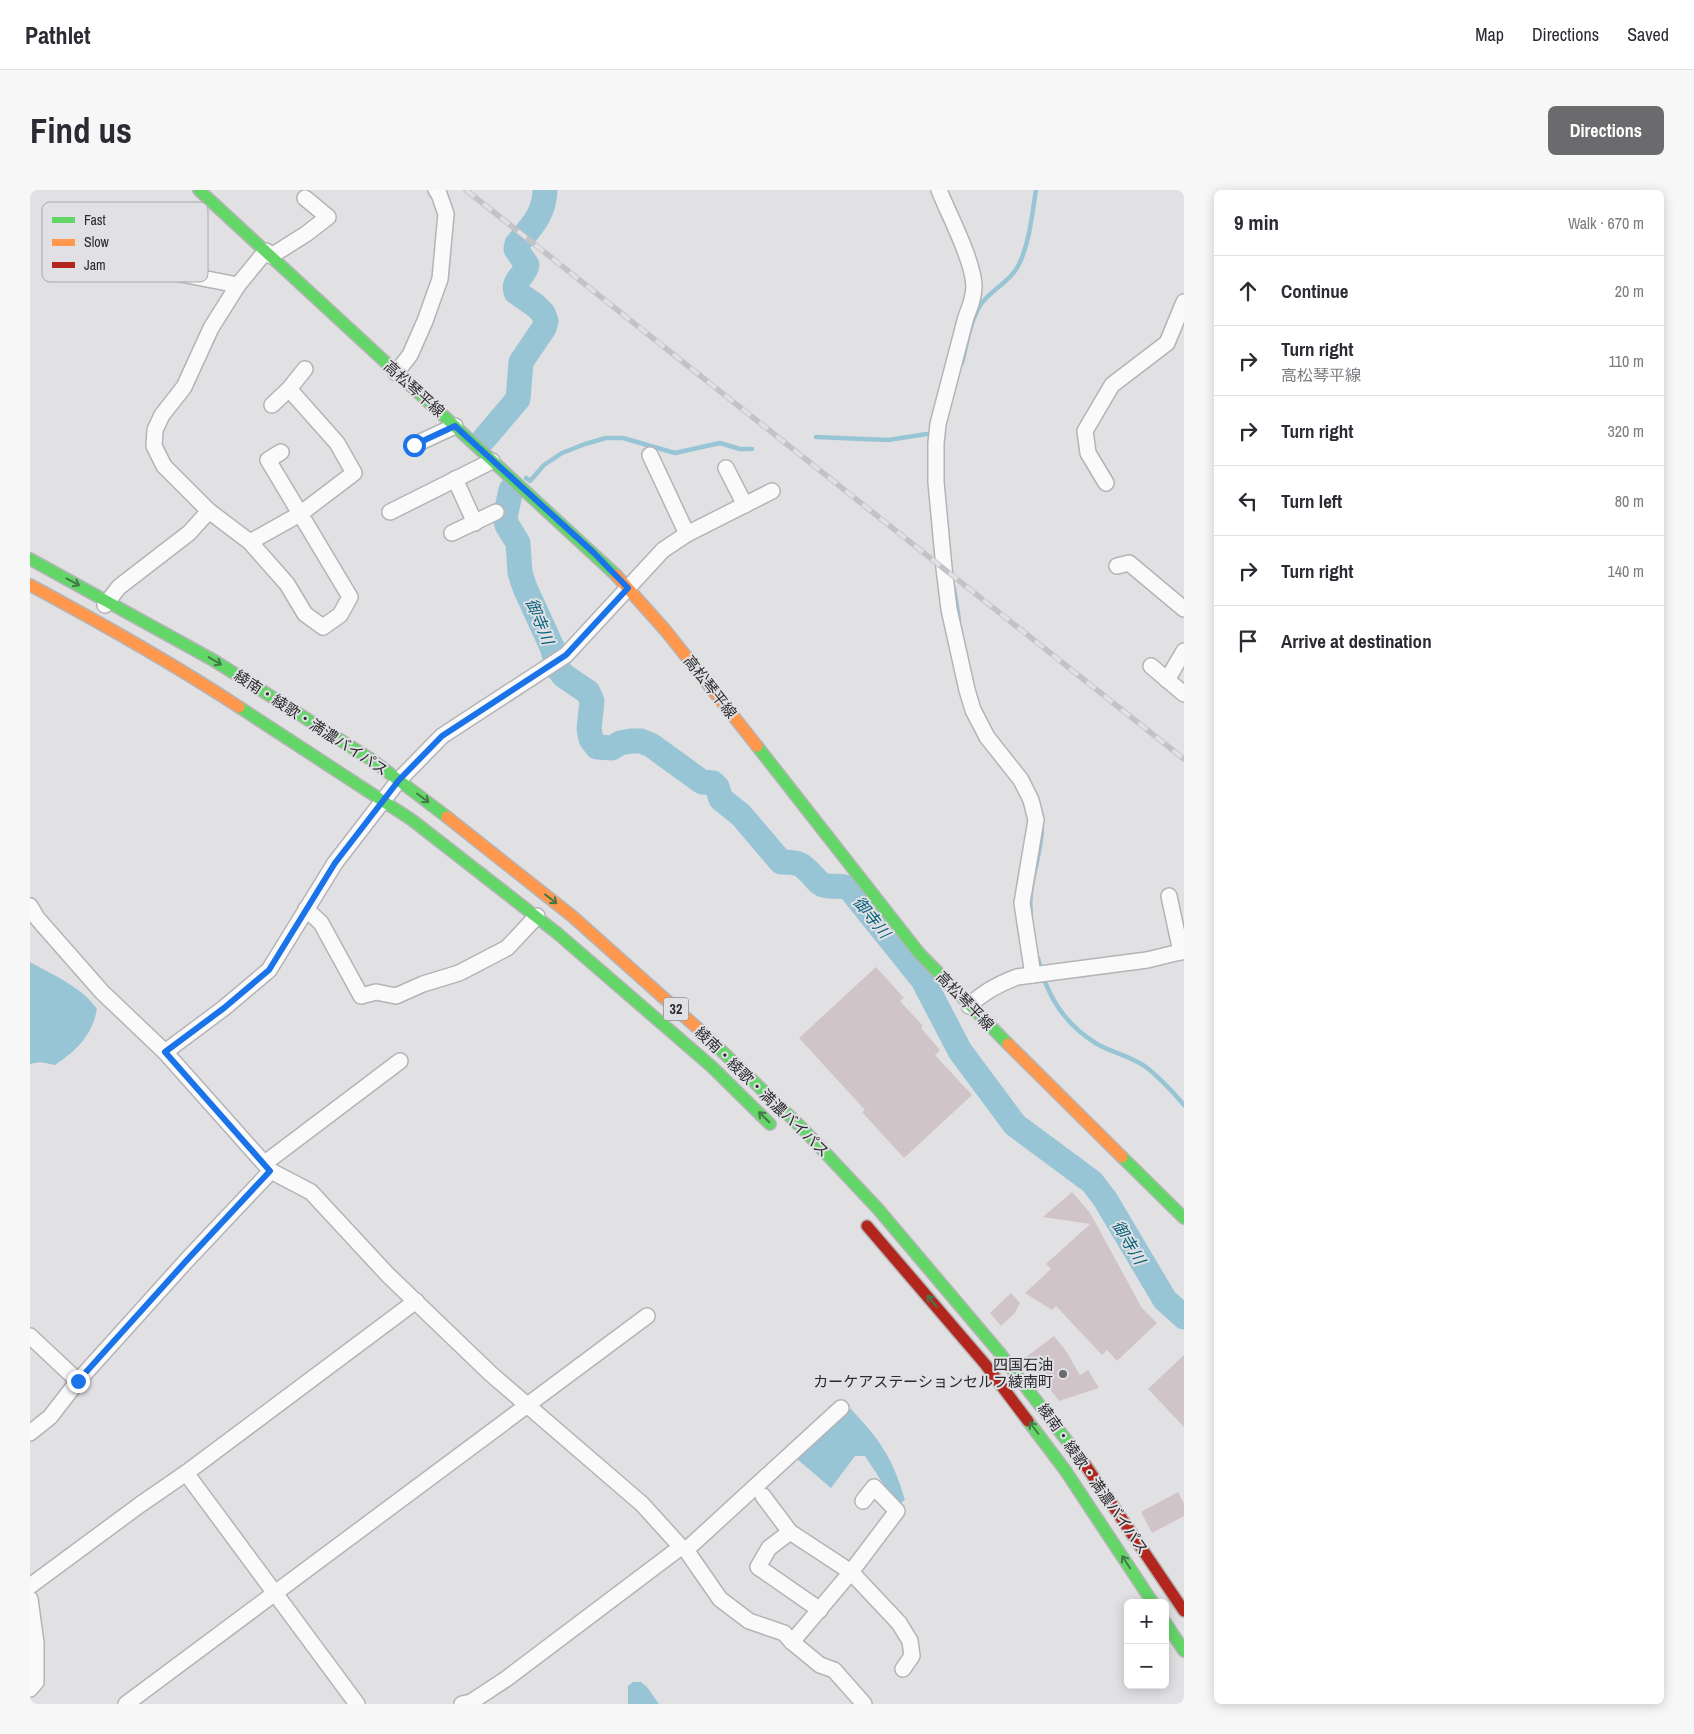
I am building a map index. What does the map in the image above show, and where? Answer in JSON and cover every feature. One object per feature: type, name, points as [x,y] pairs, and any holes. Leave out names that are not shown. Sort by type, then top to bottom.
[{"type":"main road","name":"高松琴平線","points":[[199,190],[594,553],[628,588],[666,632],[919,953],[969,1006],[1184,1218]]},
{"type":"main road","name":"綾南・綾歌・満濃バイパス","points":[[30,559],[108,600],[213,660],[372,760],[572,916],[724,1051],[809,1136],[878,1209],[1000,1352],[1080,1457],[1184,1611]]},
{"type":"main road","name":"綾南・綾歌・満濃バイパス","points":[[30,585],[96,620],[201,682],[412,820],[537,916],[711,1066],[776,1129]]},
{"type":"main road","name":"綾南・綾歌・満濃バイパス","points":[[859,1216],[930,1298],[996,1379],[1065,1470],[1150,1599]]},
{"type":"main road","points":[[1169,1628],[1184,1651]]},
{"type":"street","points":[[396,373],[410,355],[440,279],[446,214],[436,190]]},
{"type":"street","points":[[939,190],[962,244],[971,270],[974,286],[972,300],[938,424],[935,463],[936,482],[949,609],[966,690],[973,710],[987,737],[1021,780],[1031,800],[1036,820],[1022,903],[1039,974]]},
{"type":"street","points":[[281,452],[268,460],[350,597],[340,615],[323,627],[305,614],[287,584],[250,542],[209,511],[164,466],[154,446],[155,430],[162,415],[184,387],[211,328],[238,285],[268,254],[306,234],[328,217],[305,198]]},
{"type":"street","points":[[208,279],[238,285]]},
{"type":"street","points":[[1106,483],[1088,453],[1085,431],[1112,385],[1167,343],[1184,302]]},
{"type":"street","points":[[272,405],[305,370]]},
{"type":"street","points":[[250,542],[300,514],[354,473],[337,443],[289,389]]},
{"type":"street","points":[[414,445],[455,426]]},
{"type":"street","points":[[650,455],[687,534]]},
{"type":"street","points":[[390,512],[492,460]]},
{"type":"street","points":[[726,468],[745,505]]},
{"type":"street","points":[[455,479],[475,523]]},
{"type":"street","points":[[165,1052],[224,1008],[269,970],[335,863],[382,800],[442,736],[566,655],[663,550],[687,534],[772,490]]},
{"type":"street","points":[[96,620],[108,600],[119,587],[189,533],[209,511]]},
{"type":"street","points":[[452,534],[496,512]]},
{"type":"street","points":[[1117,566],[1129,563],[1184,610]]},
{"type":"street","points":[[1167,680],[1184,651]]},
{"type":"street","points":[[1151,666],[1184,694]]},
{"type":"street","points":[[969,1006],[982,993],[999,983],[1017,977],[1147,960],[1182,951],[1168,896]]},
{"type":"street","points":[[30,906],[37,918],[102,992],[165,1052],[268,1167],[311,1192],[388,1275],[491,1374],[642,1504],[684,1548],[720,1600],[749,1620],[784,1633],[820,1665],[834,1670],[864,1704]]},
{"type":"street","points":[[306,909],[321,923],[362,996],[376,992],[396,996],[423,984],[460,973],[507,948],[537,916]]},
{"type":"street","points":[[30,1434],[50,1418],[78,1381],[268,1167],[400,1061]]},
{"type":"street","points":[[30,1586],[186,1473],[416,1301]]},
{"type":"street","points":[[126,1704],[647,1316]]},
{"type":"street","points":[[30,1336],[78,1381]]},
{"type":"street","points":[[462,1704],[471,1702],[506,1679],[684,1548],[841,1408]]},
{"type":"street","points":[[186,1473],[357,1704]]},
{"type":"street","points":[[792,1642],[851,1572],[897,1511],[881,1492],[874,1487],[863,1501]]},
{"type":"street","points":[[763,1496],[790,1532],[851,1572],[899,1623],[910,1642],[912,1656],[903,1669]]},
{"type":"street","points":[[790,1532],[768,1548],[758,1567],[820,1610]]},
{"type":"street","points":[[30,1599],[36,1643],[36,1682],[30,1689]]},
{"type":"water","points":[[30,962],[75,988],[91,1001],[97,1009],[95,1019],[82,1042],[55,1065],[40,1062],[30,1064]]},
{"type":"water","points":[[849,1407],[877,1439],[890,1460],[905,1500],[897,1505],[865,1456],[855,1456],[831,1488],[797,1459]]},
{"type":"water","points":[[633,1682],[641,1682],[647,1687],[659,1704],[628,1704],[628,1686]]},
{"type":"building","points":[[876,967],[904,998],[900,1001],[923,1026],[921,1028],[940,1050],[935,1055],[972,1095],[904,1158],[862,1112],[865,1110],[799,1038]]},
{"type":"building","points":[[1072,1192],[1090,1213],[1142,1308],[1157,1323],[1117,1361],[1107,1350],[1102,1355],[1056,1306],[1052,1310],[1025,1293],[1051,1269],[1046,1264],[1090,1224],[1043,1217]]},
{"type":"building","points":[[1011,1293],[1020,1303],[1015,1313],[1001,1326],[990,1313]]},
{"type":"building","points":[[1054,1336],[1066,1351],[1080,1375],[1088,1370],[1099,1388],[1059,1401],[1026,1357]]},
{"type":"building","points":[[1184,1355],[1184,1427],[1148,1389]]},
{"type":"building","points":[[1178,1492],[1184,1504],[1184,1516],[1152,1533],[1141,1512]]},
{"type":"waterway","name":"御寺川","points":[[484,439],[518,399],[521,362],[544,328],[546,321],[543,313],[516,292],[515,288],[527,265],[516,249],[517,244],[540,213],[545,190]]},
{"type":"waterway","points":[[962,363],[971,325],[981,304],[1012,274],[1020,262],[1028,236],[1036,190]]},
{"type":"waterway","points":[[816,437],[888,440],[927,434]]},
{"type":"waterway","points":[[526,478],[530,481],[544,465],[562,453],[606,438],[623,438],[675,453],[720,443],[740,449],[752,449]]},
{"type":"waterway","name":"御寺川","points":[[511,490],[505,517],[507,525],[518,543],[520,573],[525,588],[552,647],[559,670],[564,676],[588,692],[592,701],[589,729],[591,739],[597,747],[612,748],[620,743],[631,741],[641,741],[651,745],[702,782],[713,783],[717,787],[721,799],[741,815],[781,862],[800,865],[823,885],[850,889],[923,980],[960,1051],[1015,1125],[1092,1182],[1105,1199],[1165,1300],[1184,1317]]},
{"type":"waterway","points":[[954,588],[959,620]]},
{"type":"waterway","points":[[1031,914],[1031,892],[1040,849],[1042,827]]},
{"type":"waterway","points":[[1038,958],[1051,996],[1066,1018],[1085,1036],[1097,1044],[1146,1067],[1184,1105]]},
{"type":"railway","points":[[466,190],[1184,759]]},
{"type":"traffic: fast","points":[[199,190],[616,575]]},
{"type":"traffic: fast","points":[[30,559],[213,660],[372,760],[447,817]]},
{"type":"traffic: fast","points":[[239,707],[412,820],[557,933],[711,1066],[770,1124]]},
{"type":"traffic: fast","points":[[757,746],[919,953],[1008,1044]]},
{"type":"traffic: fast","points":[[703,1033],[803,1129],[878,1209],[999,1352],[1084,1463]]},
{"type":"traffic: fast","points":[[1122,1157],[1184,1218]]},
{"type":"traffic: fast","points":[[1028,1421],[1065,1470],[1150,1599]]},
{"type":"traffic: fast","points":[[1169,1628],[1184,1651]]},
{"type":"traffic: slow","points":[[616,575],[666,631],[757,746]]},
{"type":"traffic: slow","points":[[30,585],[136,644],[239,707]]},
{"type":"traffic: slow","points":[[447,817],[572,916],[703,1033]]},
{"type":"traffic: slow","points":[[1008,1044],[1122,1157]]},
{"type":"traffic: jam","points":[[867,1226],[985,1364],[1028,1421]]},
{"type":"traffic: jam","points":[[1084,1463],[1184,1611]]},
{"type":"place","name":"四国石油 カーケアステーションセルフ綾南町","points":[[1063,1374]]},
{"type":"route","points":[[78,1381],[270,1171],[265,1163],[165,1052],[224,1008],[269,970],[335,863],[382,800],[442,736],[566,655],[628,588],[594,553],[455,426],[414,445]]}]
